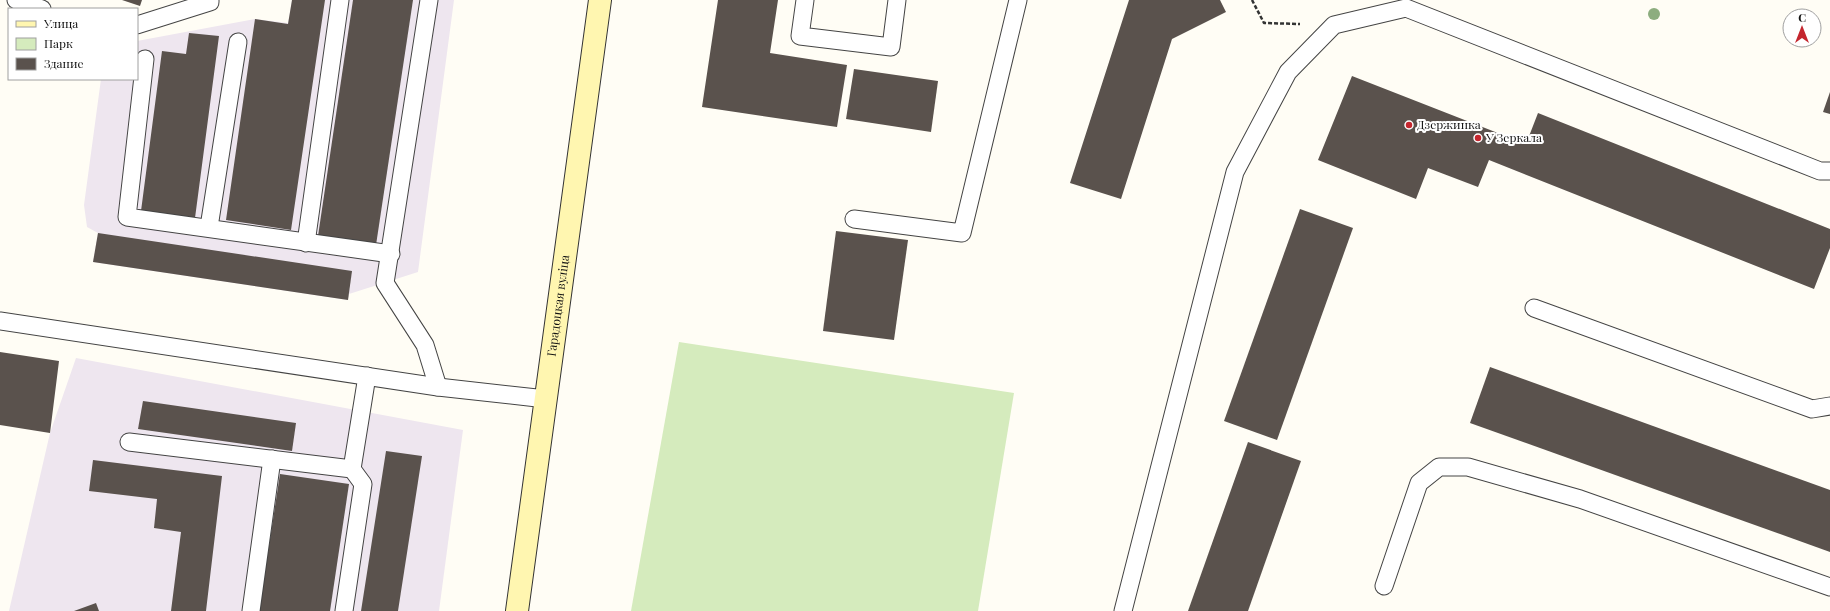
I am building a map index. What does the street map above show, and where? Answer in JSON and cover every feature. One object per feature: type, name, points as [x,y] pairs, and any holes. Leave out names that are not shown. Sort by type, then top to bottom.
[{"type":"street","name":"Гарадоцкая вуліца","points":[[518,611],[600,0]]},
{"type":"lane","points":[[16,0],[39,8]]},
{"type":"lane","points":[[138,25],[210,2],[210,0]]},
{"type":"lane","points":[[306,243],[340,0]]},
{"type":"lane","points":[[430,0],[391,254],[385,283],[425,345],[438,386]]},
{"type":"lane","points":[[805,0],[800,36],[891,47],[897,0]]},
{"type":"lane","points":[[854,219],[962,233],[1018,0]]},
{"type":"lane","points":[[1123,611],[1235,172],[1288,72],[1334,25],[1406,8],[1421,0]]},
{"type":"lane","points":[[1406,8],[1820,171],[1830,171]]},
{"type":"lane","points":[[209,227],[238,42]]},
{"type":"lane","points":[[145,59],[127,216],[209,227],[306,243],[391,254]]},
{"type":"lane","points":[[1534,308],[1812,409],[1830,406]]},
{"type":"lane","points":[[0,321],[367,376],[546,399]]},
{"type":"lane","points":[[344,611],[363,484],[352,469],[367,376]]},
{"type":"lane","points":[[129,442],[352,469]]},
{"type":"lane","points":[[251,611],[272,459]]},
{"type":"lane","points":[[1384,586],[1419,483],[1439,467],[1468,467],[1580,499],[1830,587]]},
{"type":"path","points":[[1252,0],[1264,22]]},
{"type":"shaded area","points":[[292,0],[454,0],[418,272],[349,294],[348,300],[93,262],[98,233],[87,227],[84,205],[101,80],[138,80],[138,41],[255,19],[288,23]]},
{"type":"shaded area","points":[[76,358],[463,430],[439,611],[9,611],[50,433]]},
{"type":"green space","points":[[679,342],[1014,393],[978,611],[631,611]]},
{"type":"building","points":[[122,0],[142,0],[140,6]]},
{"type":"building","points":[[292,0],[325,0],[291,230],[226,220],[255,19],[288,24]]},
{"type":"building","points":[[353,0],[413,0],[376,245],[318,236]]},
{"type":"building","points":[[718,0],[778,0],[770,53],[847,65],[837,127],[702,107]]},
{"type":"building","points":[[1129,0],[1220,0],[1226,12],[1172,39],[1121,199],[1070,183]]},
{"type":"building","points":[[189,33],[219,36],[195,218],[141,211],[162,51],[186,54]]},
{"type":"building","points":[[854,69],[938,81],[931,132],[846,119]]},
{"type":"building","points":[[1352,76],[1526,144],[1538,113],[1830,229],[1830,248],[1814,289],[1489,160],[1478,187],[1428,168],[1416,199],[1318,160]]},
{"type":"building","points":[[1830,92],[1830,114],[1823,112]]},
{"type":"building","points":[[1300,209],[1353,228],[1277,440],[1224,421]]},
{"type":"building","points":[[836,231],[908,240],[894,340],[823,331]]},
{"type":"building","points":[[98,233],[352,271],[348,300],[93,262]]},
{"type":"building","points":[[0,352],[59,361],[50,433],[0,425]]},
{"type":"building","points":[[1490,367],[1830,490],[1830,552],[1470,423]]},
{"type":"building","points":[[143,401],[296,423],[292,451],[138,429]]},
{"type":"building","points":[[1248,442],[1301,461],[1248,611],[1188,611]]},
{"type":"building","points":[[386,451],[422,456],[398,611],[361,611]]},
{"type":"building","points":[[93,460],[222,476],[206,611],[171,611],[181,532],[154,528],[157,499],[89,491]]},
{"type":"building","points":[[280,474],[349,484],[330,611],[259,611]]},
{"type":"building","points":[[96,603],[99,611],[74,611]]},
{"type":"place","name":"Дзержинка","points":[[1409,125]]},
{"type":"place","name":"У Зеркала","points":[[1478,138]]}]
